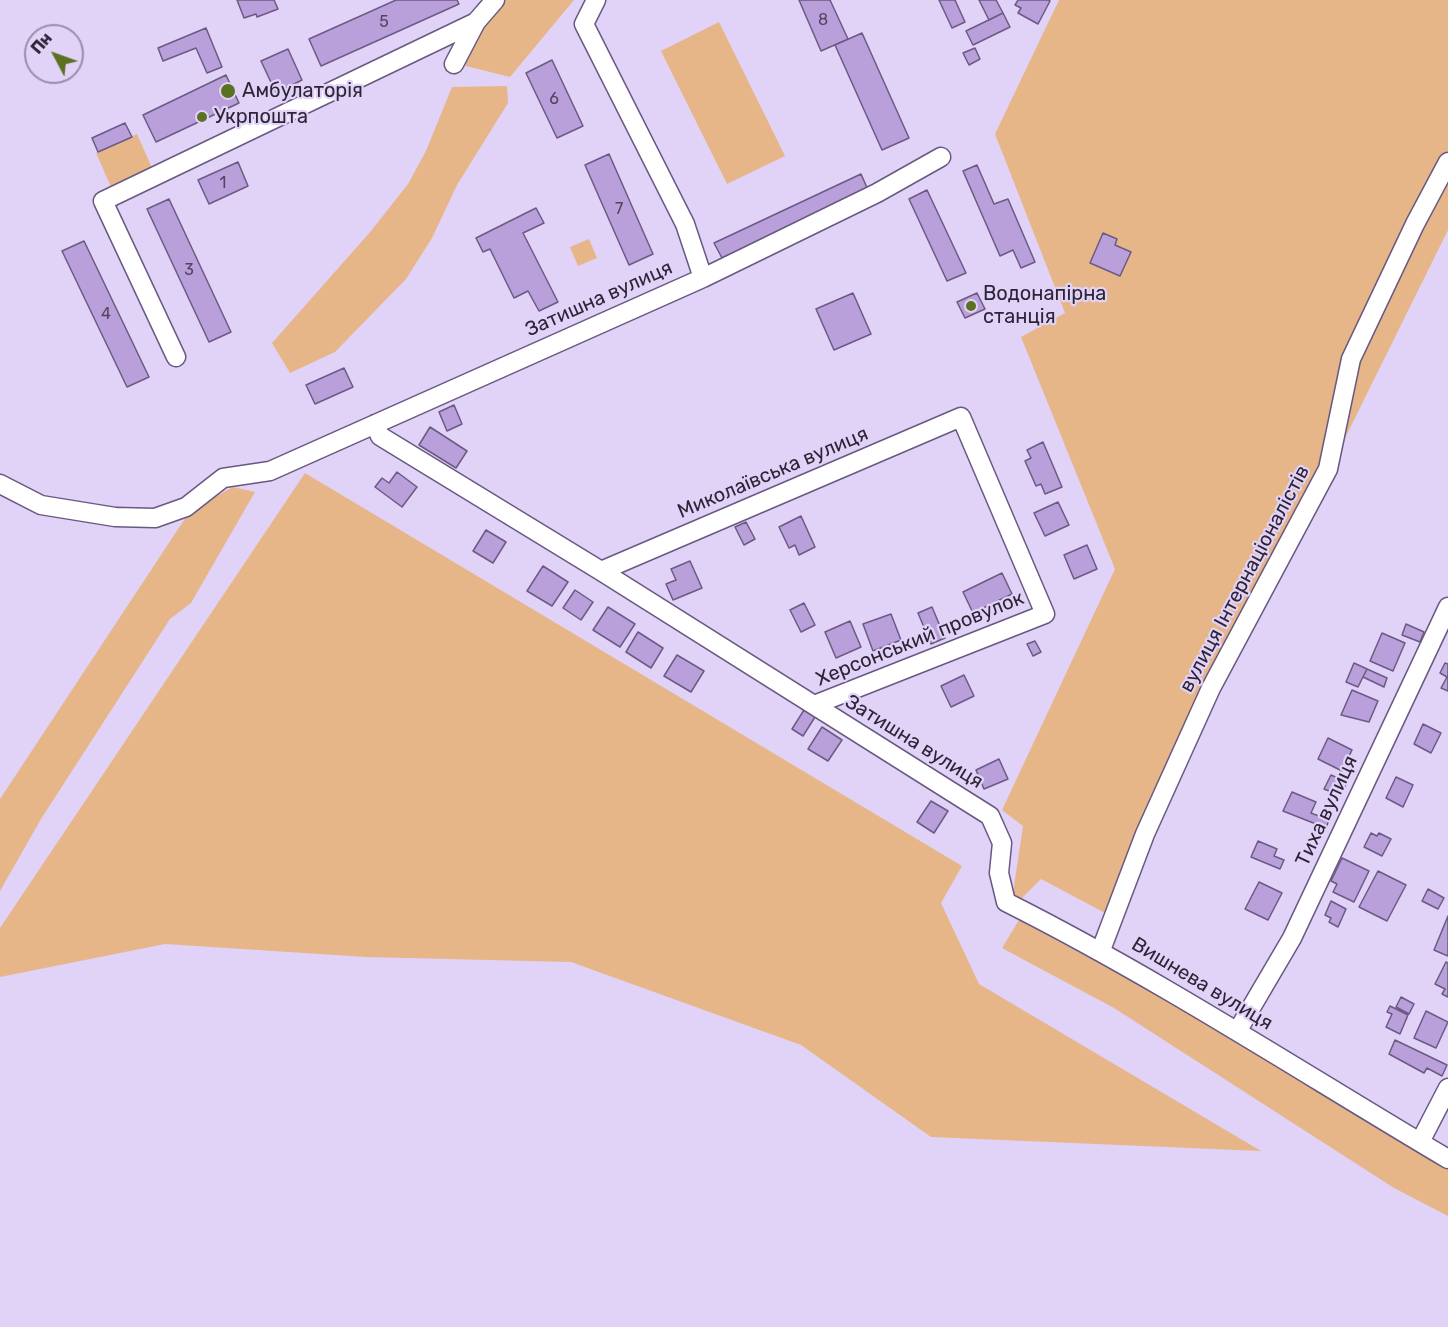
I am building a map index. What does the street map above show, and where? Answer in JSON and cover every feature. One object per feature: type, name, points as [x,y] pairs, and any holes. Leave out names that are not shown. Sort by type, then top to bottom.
[{"type":"street","points":[[454,64],[477,22],[495,0]]},
{"type":"street","points":[[596,0],[584,24],[685,224],[703,278]]},
{"type":"street","points":[[176,357],[103,201],[477,22]]},
{"type":"street","name":"Затишна вулиця","points":[[0,484],[41,505],[115,517],[154,518],[186,507],[223,478],[270,471],[703,278],[877,193],[941,157]]},
{"type":"street","name":"вулиця Інтернаціоналістів","points":[[1101,950],[1145,834],[1212,688],[1328,469],[1351,359],[1415,224],[1448,162]]},
{"type":"street","name":"Миколаївська вулиця","points":[[601,571],[961,417]]},
{"type":"street","name":"Херсонський провулок","points":[[814,705],[1045,614],[961,417]]},
{"type":"street","name":"Затишна вулиця","points":[[375,424],[380,436],[601,571],[990,816]]},
{"type":"street","name":"Тиха вулиця","points":[[1238,1030],[1292,938],[1448,607]]},
{"type":"street","name":"Вишнева вулиця","points":[[990,816],[1002,843],[999,873],[1006,902],[1101,950],[1238,1030],[1448,1159]]},
{"type":"street","points":[[1420,1142],[1448,1088]]},
{"type":"shaded area","points":[[502,0],[574,0],[510,77],[466,66],[462,56]]},
{"type":"shaded area","points":[[1059,0],[1448,0],[1448,230],[1109,915],[1041,879],[1021,899],[1013,893],[1023,826],[1002,810],[1115,569],[1021,337],[1065,313],[995,134]]},
{"type":"shaded area","points":[[719,22],[785,156],[727,184],[661,51]]},
{"type":"shaded area","points":[[507,86],[508,103],[457,185],[432,238],[406,279],[335,352],[290,373],[272,343],[371,231],[408,184],[426,151],[452,87]]},
{"type":"shaded area","points":[[137,134],[152,168],[111,187],[96,153]]},
{"type":"shaded area","points":[[589,239],[597,258],[578,266],[570,247]]},
{"type":"shaded area","points":[[305,473],[962,866],[941,903],[979,984],[1261,1151],[931,1137],[801,1045],[571,962],[366,957],[165,944],[0,977],[0,928]]},
{"type":"shaded area","points":[[233,487],[255,492],[191,603],[170,619],[41,819],[0,891],[0,799],[190,511]]},
{"type":"shaded area","points":[[1019,920],[1212,1024],[1448,1166],[1448,1216],[1394,1188],[1114,1008],[1002,948]]},
{"type":"building","points":[[237,0],[274,0],[278,9],[257,17],[256,14],[244,18]]},
{"type":"building","points":[[396,0],[457,0],[459,4],[321,66],[309,39]]},
{"type":"building","points":[[799,0],[830,0],[848,39],[821,51]]},
{"type":"building","points":[[939,0],[955,0],[965,22],[952,28]]},
{"type":"building","points":[[979,0],[996,0],[1003,13],[989,20]]},
{"type":"building","points":[[1018,0],[1050,1],[1038,24],[1018,13],[1021,8],[1015,5]]},
{"type":"building","points":[[1003,13],[1010,27],[973,45],[966,31]]},
{"type":"building","points":[[206,28],[222,67],[207,73],[196,48],[163,61],[158,48]]},
{"type":"building","points":[[862,33],[909,138],[882,150],[835,45]]},
{"type":"building","points":[[975,48],[980,59],[969,65],[963,53]]},
{"type":"building","points":[[288,49],[302,80],[276,93],[261,61]]},
{"type":"building","points":[[552,60],[583,126],[557,138],[526,73]]},
{"type":"building","points":[[226,75],[239,103],[156,142],[143,115]]},
{"type":"building","points":[[125,123],[132,137],[98,152],[92,138]]},
{"type":"building","points":[[609,154],[653,254],[629,265],[585,165]]},
{"type":"building","points":[[238,162],[248,186],[209,204],[198,180]]},
{"type":"building","points":[[977,165],[994,204],[1008,199],[1035,262],[1021,268],[1013,250],[1000,256],[963,171]]},
{"type":"building","points":[[861,174],[868,190],[722,258],[714,243]]},
{"type":"building","points":[[927,190],[966,273],[947,281],[909,199]]},
{"type":"building","points":[[169,199],[231,332],[209,342],[147,209]]},
{"type":"building","points":[[536,208],[544,223],[523,233],[558,302],[539,311],[528,291],[514,298],[490,249],[483,252],[476,238]]},
{"type":"building","points":[[1103,233],[1117,239],[1115,245],[1131,252],[1120,276],[1090,263]]},
{"type":"building","points":[[84,241],[149,377],[127,387],[62,251]]},
{"type":"building","points":[[853,293],[871,334],[834,350],[816,309]]},
{"type":"building","name":"Водонапірна станція","points":[[977,293],[985,309],[965,318],[957,302]]},
{"type":"building","points":[[344,368],[353,387],[315,404],[306,385]]},
{"type":"building","points":[[454,405],[462,424],[447,431],[439,412]]},
{"type":"building","points":[[430,427],[467,451],[456,468],[419,445]]},
{"type":"building","points":[[1043,442],[1062,487],[1045,494],[1041,484],[1036,486],[1025,461],[1031,458],[1027,450]]},
{"type":"building","points":[[397,472],[417,487],[402,507],[375,487],[382,478],[389,483]]},
{"type":"building","points":[[1058,502],[1069,525],[1045,536],[1034,513]]},
{"type":"building","points":[[801,516],[815,547],[799,555],[795,545],[789,548],[779,527]]},
{"type":"building","points":[[746,522],[755,539],[744,545],[735,527]]},
{"type":"building","points":[[486,530],[506,542],[493,563],[473,551]]},
{"type":"building","points":[[1087,545],[1097,569],[1074,579],[1064,555]]},
{"type":"building","points":[[690,561],[702,588],[673,600],[666,584],[676,580],[671,569]]},
{"type":"building","points":[[543,566],[568,582],[552,606],[527,591]]},
{"type":"building","points":[[1002,573],[1012,594],[973,613],[963,592]]},
{"type":"building","points":[[575,590],[593,602],[581,620],[563,608]]},
{"type":"building","points":[[804,603],[815,625],[801,632],[790,610]]},
{"type":"building","points":[[608,607],[635,624],[620,647],[593,630]]},
{"type":"building","points":[[932,607],[945,638],[931,644],[918,613]]},
{"type":"building","points":[[891,614],[901,640],[873,651],[863,624]]},
{"type":"building","points":[[850,621],[861,647],[836,658],[825,632]]},
{"type":"building","points":[[1406,624],[1424,632],[1420,642],[1402,635]]},
{"type":"building","points":[[638,632],[663,648],[651,668],[626,652]]},
{"type":"building","points":[[1382,633],[1405,643],[1393,671],[1370,661]]},
{"type":"building","points":[[1035,641],[1041,652],[1033,656],[1027,644]]},
{"type":"building","points":[[677,655],[704,671],[691,692],[664,676]]},
{"type":"building","points":[[1354,663],[1367,669],[1358,687],[1346,682]]},
{"type":"building","points":[[1445,663],[1448,664],[1448,691],[1441,688],[1447,677],[1440,673]]},
{"type":"building","points":[[1367,669],[1387,678],[1384,687],[1363,677]]},
{"type":"building","points":[[964,675],[974,696],[951,707],[941,686]]},
{"type":"building","points":[[1352,690],[1378,701],[1369,722],[1341,715]]},
{"type":"building","points":[[804,710],[815,717],[803,736],[792,729]]},
{"type":"building","points":[[1423,724],[1441,733],[1431,753],[1414,744]]},
{"type":"building","points":[[822,727],[842,740],[828,761],[808,749]]},
{"type":"building","points":[[1328,738],[1352,750],[1342,771],[1318,759]]},
{"type":"building","points":[[999,759],[1008,779],[984,789],[976,770]]},
{"type":"building","points":[[1331,775],[1347,782],[1343,791],[1336,788],[1334,793],[1324,789]]},
{"type":"building","points":[[1396,777],[1413,785],[1403,807],[1386,798]]},
{"type":"building","points":[[1292,792],[1316,802],[1311,813],[1329,820],[1326,828],[1283,811]]},
{"type":"building","points":[[931,801],[948,811],[934,833],[917,822]]},
{"type":"building","points":[[1371,833],[1377,836],[1379,833],[1391,839],[1382,856],[1364,847]]},
{"type":"building","points":[[1258,841],[1277,849],[1274,856],[1284,860],[1280,869],[1251,857]]},
{"type":"building","points":[[1342,858],[1369,871],[1354,902],[1333,892],[1337,884],[1331,881]]},
{"type":"building","points":[[1378,871],[1406,885],[1387,921],[1359,907]]},
{"type":"building","points":[[1259,882],[1282,893],[1268,920],[1245,909]]},
{"type":"building","points":[[1428,889],[1444,898],[1438,909],[1422,901]]},
{"type":"building","points":[[1331,901],[1346,909],[1338,927],[1329,922],[1331,918],[1325,915]]},
{"type":"building","points":[[1448,916],[1448,956],[1434,950]]},
{"type":"building","points":[[1446,962],[1448,963],[1448,997],[1442,994],[1445,989],[1435,984]]},
{"type":"building","points":[[1401,997],[1414,1004],[1409,1014],[1396,1007]]},
{"type":"building","points":[[1390,1006],[1408,1015],[1400,1034],[1386,1027],[1392,1014],[1387,1012]]},
{"type":"building","points":[[1426,1011],[1448,1022],[1436,1048],[1414,1038]]},
{"type":"building","points":[[1395,1040],[1447,1065],[1442,1076],[1427,1068],[1424,1073],[1389,1054]]},
{"type":"place","name":"Амбулаторія","points":[[228,91]]},
{"type":"place","name":"Укрпошта","points":[[202,117]]},
{"type":"place","name":"Водонапірна станція","points":[[971,306]]}]
